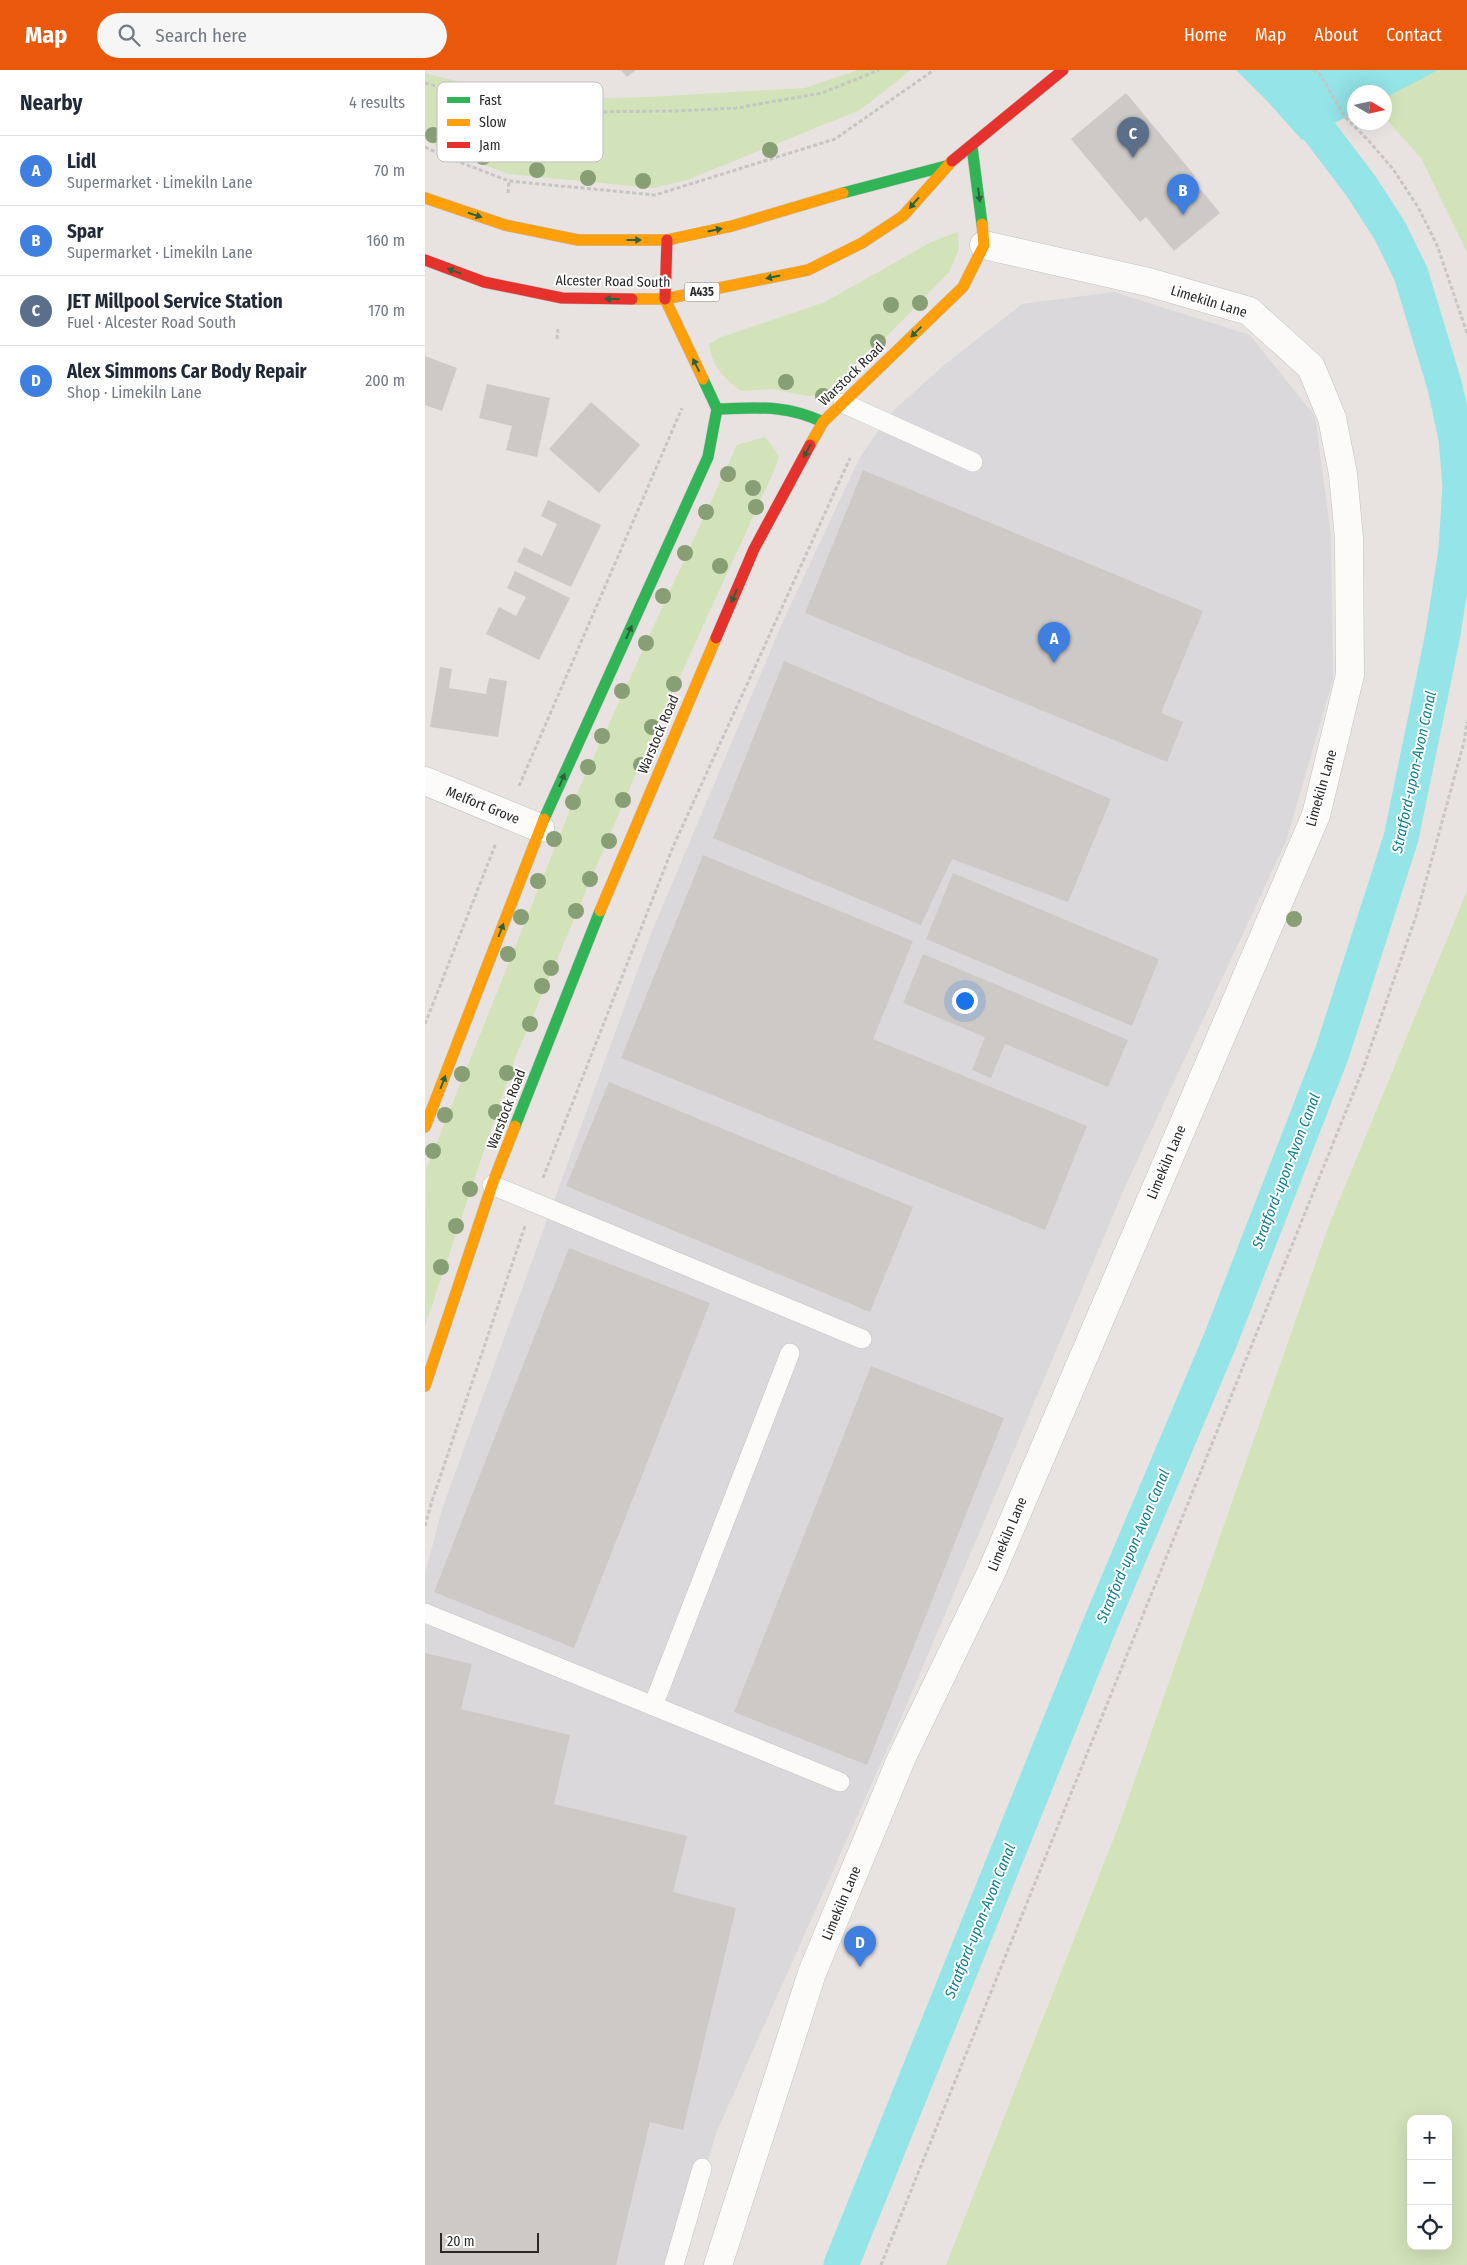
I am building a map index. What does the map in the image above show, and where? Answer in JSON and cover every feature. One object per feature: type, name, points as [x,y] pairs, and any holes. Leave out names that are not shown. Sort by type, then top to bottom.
[{"type":"main road","name":"Alcester Road South","points":[[425,260],[484,282],[562,298],[665,299],[808,270],[862,243],[903,216],[946,166],[972,147],[1063,70]]},
{"type":"main road","points":[[972,147],[980,198],[984,245]]},
{"type":"main road","name":"Alcester Road South","points":[[426,201],[505,225],[578,240],[667,240],[732,226],[815,200],[946,166]]},
{"type":"main road","points":[[425,1128],[540,828],[707,457],[717,409],[665,299],[667,240]]},
{"type":"main road","name":"Warstock Road","points":[[425,1386],[492,1185],[613,877],[750,558],[823,422],[963,287],[984,245]]},
{"type":"main road","points":[[717,409],[773,406],[823,422]]},
{"type":"street","name":"Limekiln Lane","points":[[718,2265],[812,1973],[902,1757],[991,1573],[1316,815],[1349,675],[1349,538],[1343,474],[1331,418],[1311,367],[1249,311],[1147,282],[984,245]]},
{"type":"street","name":"Melfort Grove","points":[[425,781],[540,828]]},
{"type":"lane","points":[[843,403],[973,462]]},
{"type":"lane","points":[[492,1185],[862,1339]]},
{"type":"lane","points":[[653,1706],[790,1353]]},
{"type":"lane","points":[[425,1613],[840,1782]]},
{"type":"lane","points":[[674,2265],[702,2168]]},
{"type":"path","points":[[603,112],[736,108],[822,93],[879,70]]},
{"type":"path","points":[[459,162],[509,181],[655,195],[835,139],[933,70]]},
{"type":"path","points":[[1313,70],[1319,73],[1345,117],[1393,169],[1417,207],[1437,245],[1467,334]]},
{"type":"path","points":[[425,146],[437,153]]},
{"type":"path","points":[[425,1024],[507,814],[698,370]]},
{"type":"path","points":[[425,1526],[533,1202],[673,847],[850,458]]},
{"type":"path","points":[[881,2265],[1363,1069],[1417,914],[1464,742],[1467,722]]},
{"type":"shaded area","points":[[1114,292],[1250,335],[1315,416],[1331,535],[1333,679],[1287,839],[1125,1187],[905,1709],[717,2131],[676,2265],[425,2265],[425,1574],[442,1509],[652,931],[783,621],[860,457],[892,412],[944,365],[1022,304]]},
{"type":"green space","points":[[858,70],[911,70],[860,110],[687,180],[653,188],[508,174],[477,162],[603,162],[603,98],[805,88]]},
{"type":"green space","points":[[1352,70],[1467,70],[1467,252],[1421,158],[1392,126],[1392,85],[1374,85]]},
{"type":"green space","points":[[425,73],[460,82],[437,82],[437,146],[425,140]]},
{"type":"green space","points":[[958,232],[959,249],[949,272],[830,395],[808,396],[772,389],[741,391],[716,366],[709,344],[719,338],[825,302],[933,241]]},
{"type":"green space","points":[[765,437],[779,456],[774,471],[643,757],[516,1056],[425,1326],[426,1170],[574,800],[737,445]]},
{"type":"green space","points":[[1467,891],[1467,2265],[946,2265],[1119,1825],[1329,1225]]},
{"type":"water","points":[[1236,70],[1438,70],[1392,94],[1392,85],[1347,85],[1347,117],[1302,140]]},
{"type":"building","points":[[621,70],[636,70],[627,77]]},
{"type":"building","points":[[1126,93],[1195,176],[1192,179],[1220,213],[1174,251],[1146,217],[1140,222],[1071,139]]},
{"type":"building","points":[[425,356],[457,368],[442,411],[425,405]]},
{"type":"building","points":[[487,384],[550,398],[537,457],[506,450],[512,426],[479,418]]},
{"type":"building","points":[[591,402],[640,445],[599,493],[549,449]]},
{"type":"building","points":[[863,470],[1203,611],[1161,713],[1183,722],[1167,762],[805,613]]},
{"type":"building","points":[[548,500],[601,525],[571,587],[517,562],[524,547],[542,556],[557,524],[541,516]]},
{"type":"building","points":[[515,571],[570,598],[539,660],[486,634],[499,607],[516,616],[526,597],[507,588]]},
{"type":"building","points":[[784,661],[1111,799],[1068,902],[952,859],[921,925],[713,838]]},
{"type":"building","points":[[440,667],[452,669],[449,688],[486,694],[489,678],[507,681],[498,737],[430,727]]},
{"type":"building","points":[[703,855],[913,941],[873,1039],[1087,1126],[1045,1230],[621,1058]]},
{"type":"building","points":[[953,873],[1159,959],[1132,1026],[926,939]]},
{"type":"building","points":[[923,954],[1128,1040],[1108,1087],[1005,1044],[991,1078],[972,1070],[985,1037],[903,1003]]},
{"type":"building","points":[[609,1082],[913,1207],[870,1312],[566,1186]]},
{"type":"building","points":[[569,1248],[710,1303],[574,1648],[434,1592]]},
{"type":"building","points":[[871,1366],[1004,1418],[867,1765],[734,1712]]},
{"type":"building","points":[[425,1653],[472,1664],[461,1709],[570,1735],[554,1804],[687,1836],[673,1892],[736,1908],[683,2130],[650,2122],[616,2265],[425,2265]]},
{"type":"waterway","name":"Stratford-upon-Avon Canal","points":[[841,2265],[1099,1627],[1220,1341],[1332,1053],[1401,838],[1443,634],[1456,550],[1460,486],[1456,438],[1445,387],[1411,274],[1390,231],[1361,186],[1288,90],[1265,70]]},
{"type":"traffic: fast","points":[[972,147],[982,224]]},
{"type":"traffic: fast","points":[[843,193],[946,166]]},
{"type":"traffic: fast","points":[[544,819],[708,457],[717,409],[703,379]]},
{"type":"traffic: fast","points":[[717,409],[771,408],[796,412],[823,422]]},
{"type":"traffic: fast","points":[[515,1126],[600,911]]},
{"type":"traffic: slow","points":[[632,299],[665,299],[808,270],[862,243],[903,216],[952,161]]},
{"type":"traffic: slow","points":[[425,198],[505,225],[578,240],[667,240],[732,226],[843,193]]},
{"type":"traffic: slow","points":[[810,445],[823,422],[963,287],[984,245],[982,224]]},
{"type":"traffic: slow","points":[[665,299],[703,379]]},
{"type":"traffic: slow","points":[[600,911],[716,638]]},
{"type":"traffic: slow","points":[[425,1127],[544,819]]},
{"type":"traffic: slow","points":[[425,1386],[492,1185],[515,1126]]},
{"type":"traffic: jam","points":[[952,161],[1063,70]]},
{"type":"traffic: jam","points":[[665,299],[667,240]]},
{"type":"traffic: jam","points":[[425,260],[484,282],[562,298],[632,299]]},
{"type":"traffic: jam","points":[[716,638],[754,549],[810,445]]},
{"type":"place","name":"JET Millpool Service Station","points":[[1133,158]]},
{"type":"place","name":"Spar","points":[[1183,215]]},
{"type":"place","name":"Lidl","points":[[1054,663]]},
{"type":"place","name":"Alex Simmons Car Body Repair","points":[[860,1967]]}]
